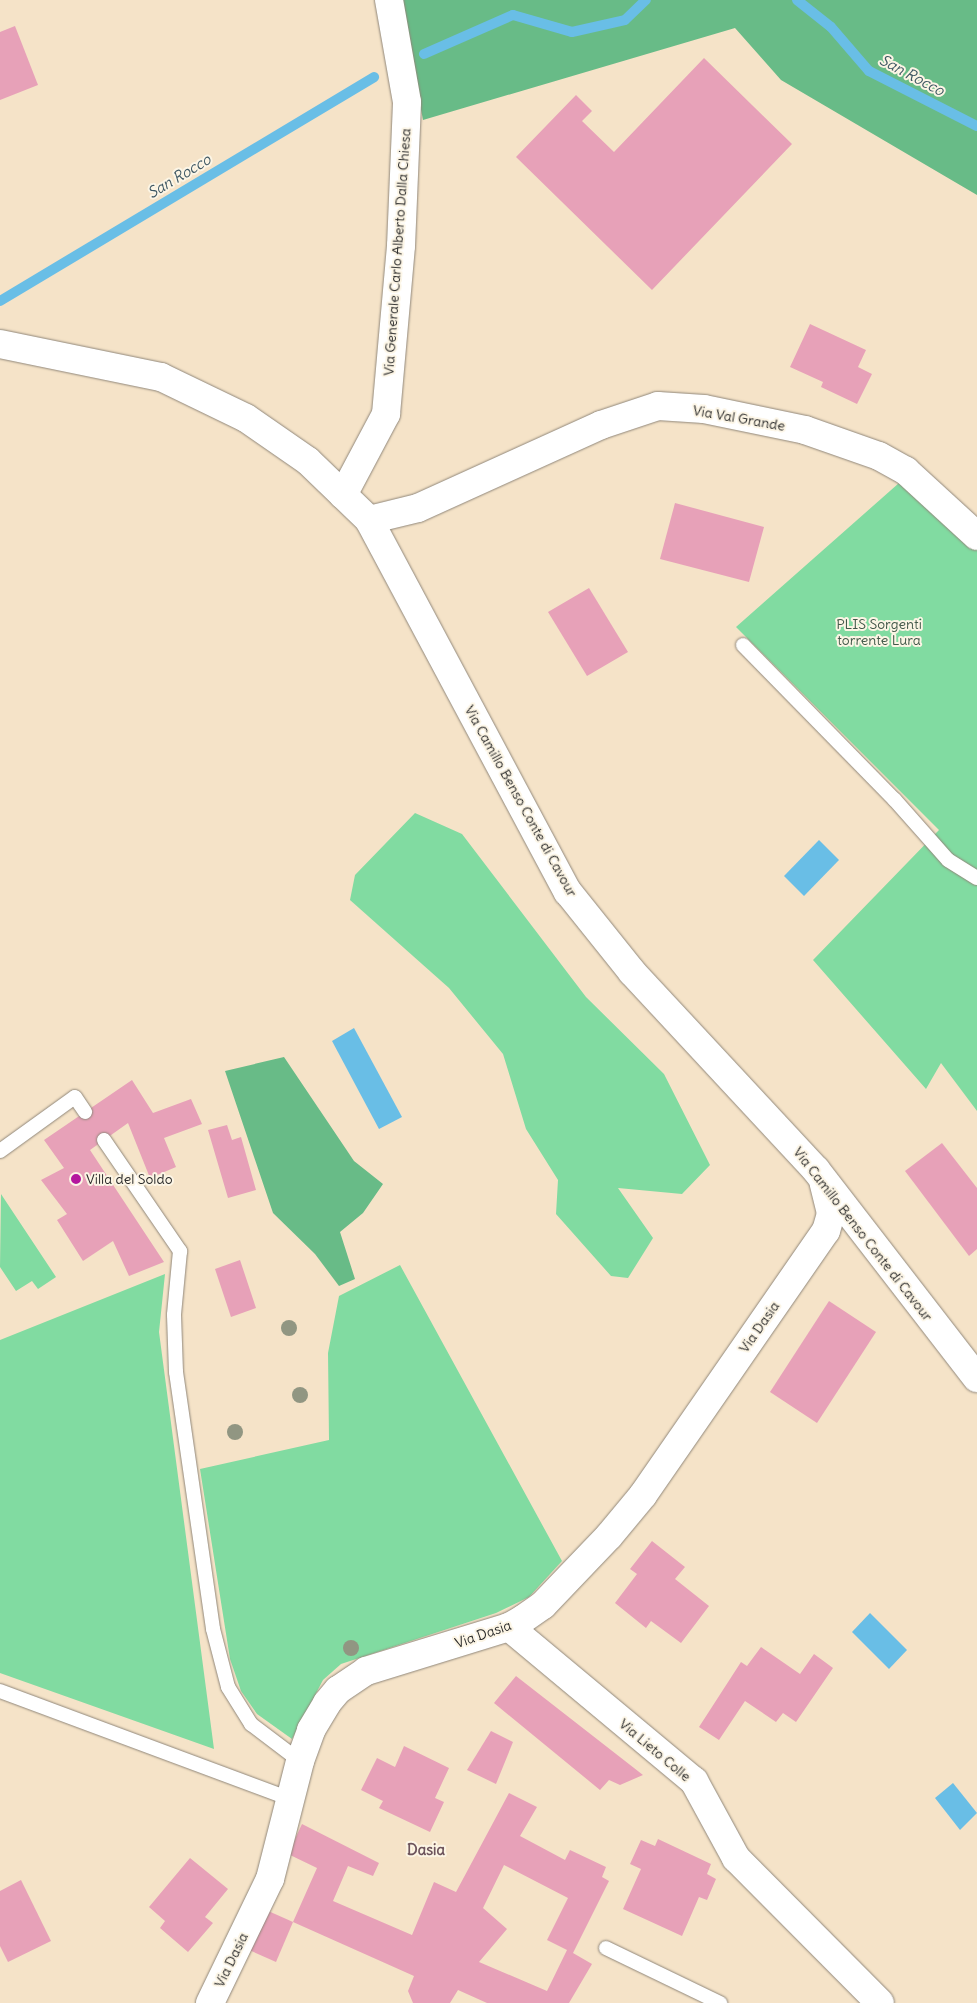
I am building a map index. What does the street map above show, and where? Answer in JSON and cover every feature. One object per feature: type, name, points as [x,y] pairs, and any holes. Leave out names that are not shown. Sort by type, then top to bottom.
[{"type":"street","name":"Via Generale Carlo Alberto Dalla Chiesa","points":[[343,495],[386,414],[401,246],[407,102],[389,0]]},
{"type":"street","name":"Via Camillo Benso Conte di Cavour","points":[[0,344],[161,376],[246,418],[308,461],[369,520],[568,892],[632,972],[816,1170],[823,1183],[977,1378]]},
{"type":"street","name":"Via Val Grande","points":[[369,520],[418,508],[601,424],[658,406],[704,409],[805,430],[879,456],[906,471],[977,536]]},
{"type":"street","name":"Via Dasia","points":[[210,2003],[270,1879],[288,1798],[311,1730],[327,1703],[351,1680],[366,1671],[509,1627],[543,1605],[609,1536],[643,1495],[826,1231],[831,1213],[823,1183]]},
{"type":"street","name":"Via Lieto Colle","points":[[509,1627],[694,1781],[736,1858],[880,2003]]},
{"type":"lane","points":[[743,645],[894,799],[948,860],[977,878]]},
{"type":"lane","points":[[0,1151],[75,1097],[85,1112]]},
{"type":"lane","points":[[104,1140],[180,1251],[174,1315],[176,1372],[213,1629],[228,1687],[251,1724],[300,1761]]},
{"type":"lane","points":[[0,1691],[288,1798]]},
{"type":"lane","points":[[606,1948],[720,2003]]},
{"type":"green space","points":[[400,0],[977,0],[977,195],[781,80],[735,28],[423,120]]},
{"type":"green space","name":"PLIS Sorgenti torrente Lura","points":[[899,483],[977,547],[977,1111],[941,1063],[926,1089],[813,960],[939,830],[736,627]]},
{"type":"green space","points":[[415,813],[462,834],[586,997],[664,1074],[710,1165],[682,1194],[618,1188],[653,1238],[628,1278],[611,1276],[556,1214],[558,1180],[526,1129],[503,1054],[449,988],[350,900],[355,875]]},
{"type":"green space","points":[[284,1057],[354,1161],[383,1184],[363,1213],[340,1232],[355,1279],[339,1286],[315,1254],[273,1213],[225,1071]]},
{"type":"green space","points":[[1,1194],[56,1277],[38,1289],[32,1281],[16,1291],[0,1267]]},
{"type":"green space","points":[[400,1265],[562,1561],[529,1597],[496,1613],[341,1664],[323,1680],[292,1739],[257,1714],[241,1691],[230,1659],[200,1469],[329,1440],[328,1353],[339,1296]]},
{"type":"green space","points":[[165,1274],[159,1332],[214,1749],[0,1673],[0,1340]]},
{"type":"water","points":[[819,840],[839,860],[804,896],[784,876]]},
{"type":"water","points":[[354,1028],[402,1117],[379,1129],[332,1041]]},
{"type":"water","points":[[870,1613],[907,1650],[889,1669],[852,1632]]},
{"type":"water","points":[[953,1783],[977,1813],[960,1830],[935,1798]]},
{"type":"building","points":[[15,26],[38,85],[0,100],[0,32]]},
{"type":"building","points":[[704,58],[792,144],[652,290],[516,157],[576,95],[592,111],[582,121],[614,152]]},
{"type":"building","points":[[810,324],[866,350],[858,367],[872,374],[857,404],[821,387],[823,382],[790,367]]},
{"type":"building","points":[[675,503],[764,527],[749,582],[660,559]]},
{"type":"building","points":[[589,588],[628,652],[587,676],[548,612]]},
{"type":"building","name":"Villa del Soldo","points":[[132,1080],[153,1113],[191,1099],[202,1124],[164,1138],[176,1167],[150,1178],[128,1123],[90,1150],[164,1262],[129,1276],[113,1241],[83,1261],[57,1220],[67,1214],[41,1180],[64,1168],[44,1140]]},
{"type":"building","points":[[227,1125],[232,1140],[241,1137],[256,1190],[228,1198],[208,1130]]},
{"type":"building","points":[[942,1143],[977,1188],[977,1249],[969,1256],[905,1171]]},
{"type":"building","points":[[240,1260],[256,1308],[231,1317],[215,1269]]},
{"type":"building","points":[[829,1301],[876,1332],[817,1423],[770,1392]]},
{"type":"building","points":[[652,1541],[685,1567],[675,1579],[709,1606],[681,1643],[651,1621],[646,1628],[615,1603],[637,1574],[630,1569]]},
{"type":"building","points":[[761,1647],[800,1674],[814,1654],[833,1668],[796,1722],[783,1713],[776,1722],[745,1701],[719,1740],[699,1727],[741,1662],[747,1666]]},
{"type":"building","points":[[516,1676],[643,1775],[620,1785],[609,1780],[600,1790],[494,1703]]},
{"type":"building","points":[[491,1731],[513,1742],[496,1784],[467,1770]]},
{"type":"building","points":[[404,1746],[449,1768],[435,1798],[444,1802],[430,1832],[379,1808],[383,1801],[361,1790],[377,1758],[395,1767]]},
{"type":"building","points":[[509,1793],[537,1807],[520,1836],[565,1860],[570,1850],[606,1867],[602,1877],[609,1881],[573,1953],[592,1964],[569,2003],[487,2003],[458,1990],[450,2003],[413,2003],[408,1991],[414,1976],[293,1922],[317,1868],[288,1854],[302,1824],[379,1863],[373,1876],[348,1866],[333,1901],[412,1935],[434,1882],[456,1892]],"holes":[[[504,1865],[568,1898],[547,1940],[567,1950],[547,1991],[479,1962],[507,1929],[483,1908]]]},
{"type":"building","points":[[658,1839],[711,1864],[707,1874],[716,1879],[707,1900],[699,1897],[682,1936],[623,1909],[641,1869],[630,1864],[641,1840],[655,1846]]},
{"type":"building","points":[[190,1858],[228,1889],[205,1917],[213,1923],[188,1952],[160,1928],[165,1921],[149,1907]]},
{"type":"building","points":[[21,1880],[51,1941],[8,1962],[0,1946],[0,1891]]},
{"type":"building","points":[[266,1910],[293,1922],[276,1962],[249,1950]]},
{"type":"waterway","name":"San Rocco","points":[[424,54],[513,15],[572,32],[625,20],[646,0]]},
{"type":"waterway","name":"San Rocco","points":[[797,0],[831,27],[869,71],[977,126]]},
{"type":"waterway","name":"San Rocco","points":[[0,301],[374,77]]},
{"type":"place","name":"Villa del Soldo","points":[[76,1179]]},
{"type":"district","name":"Dasia","points":[[426,1850]]}]
